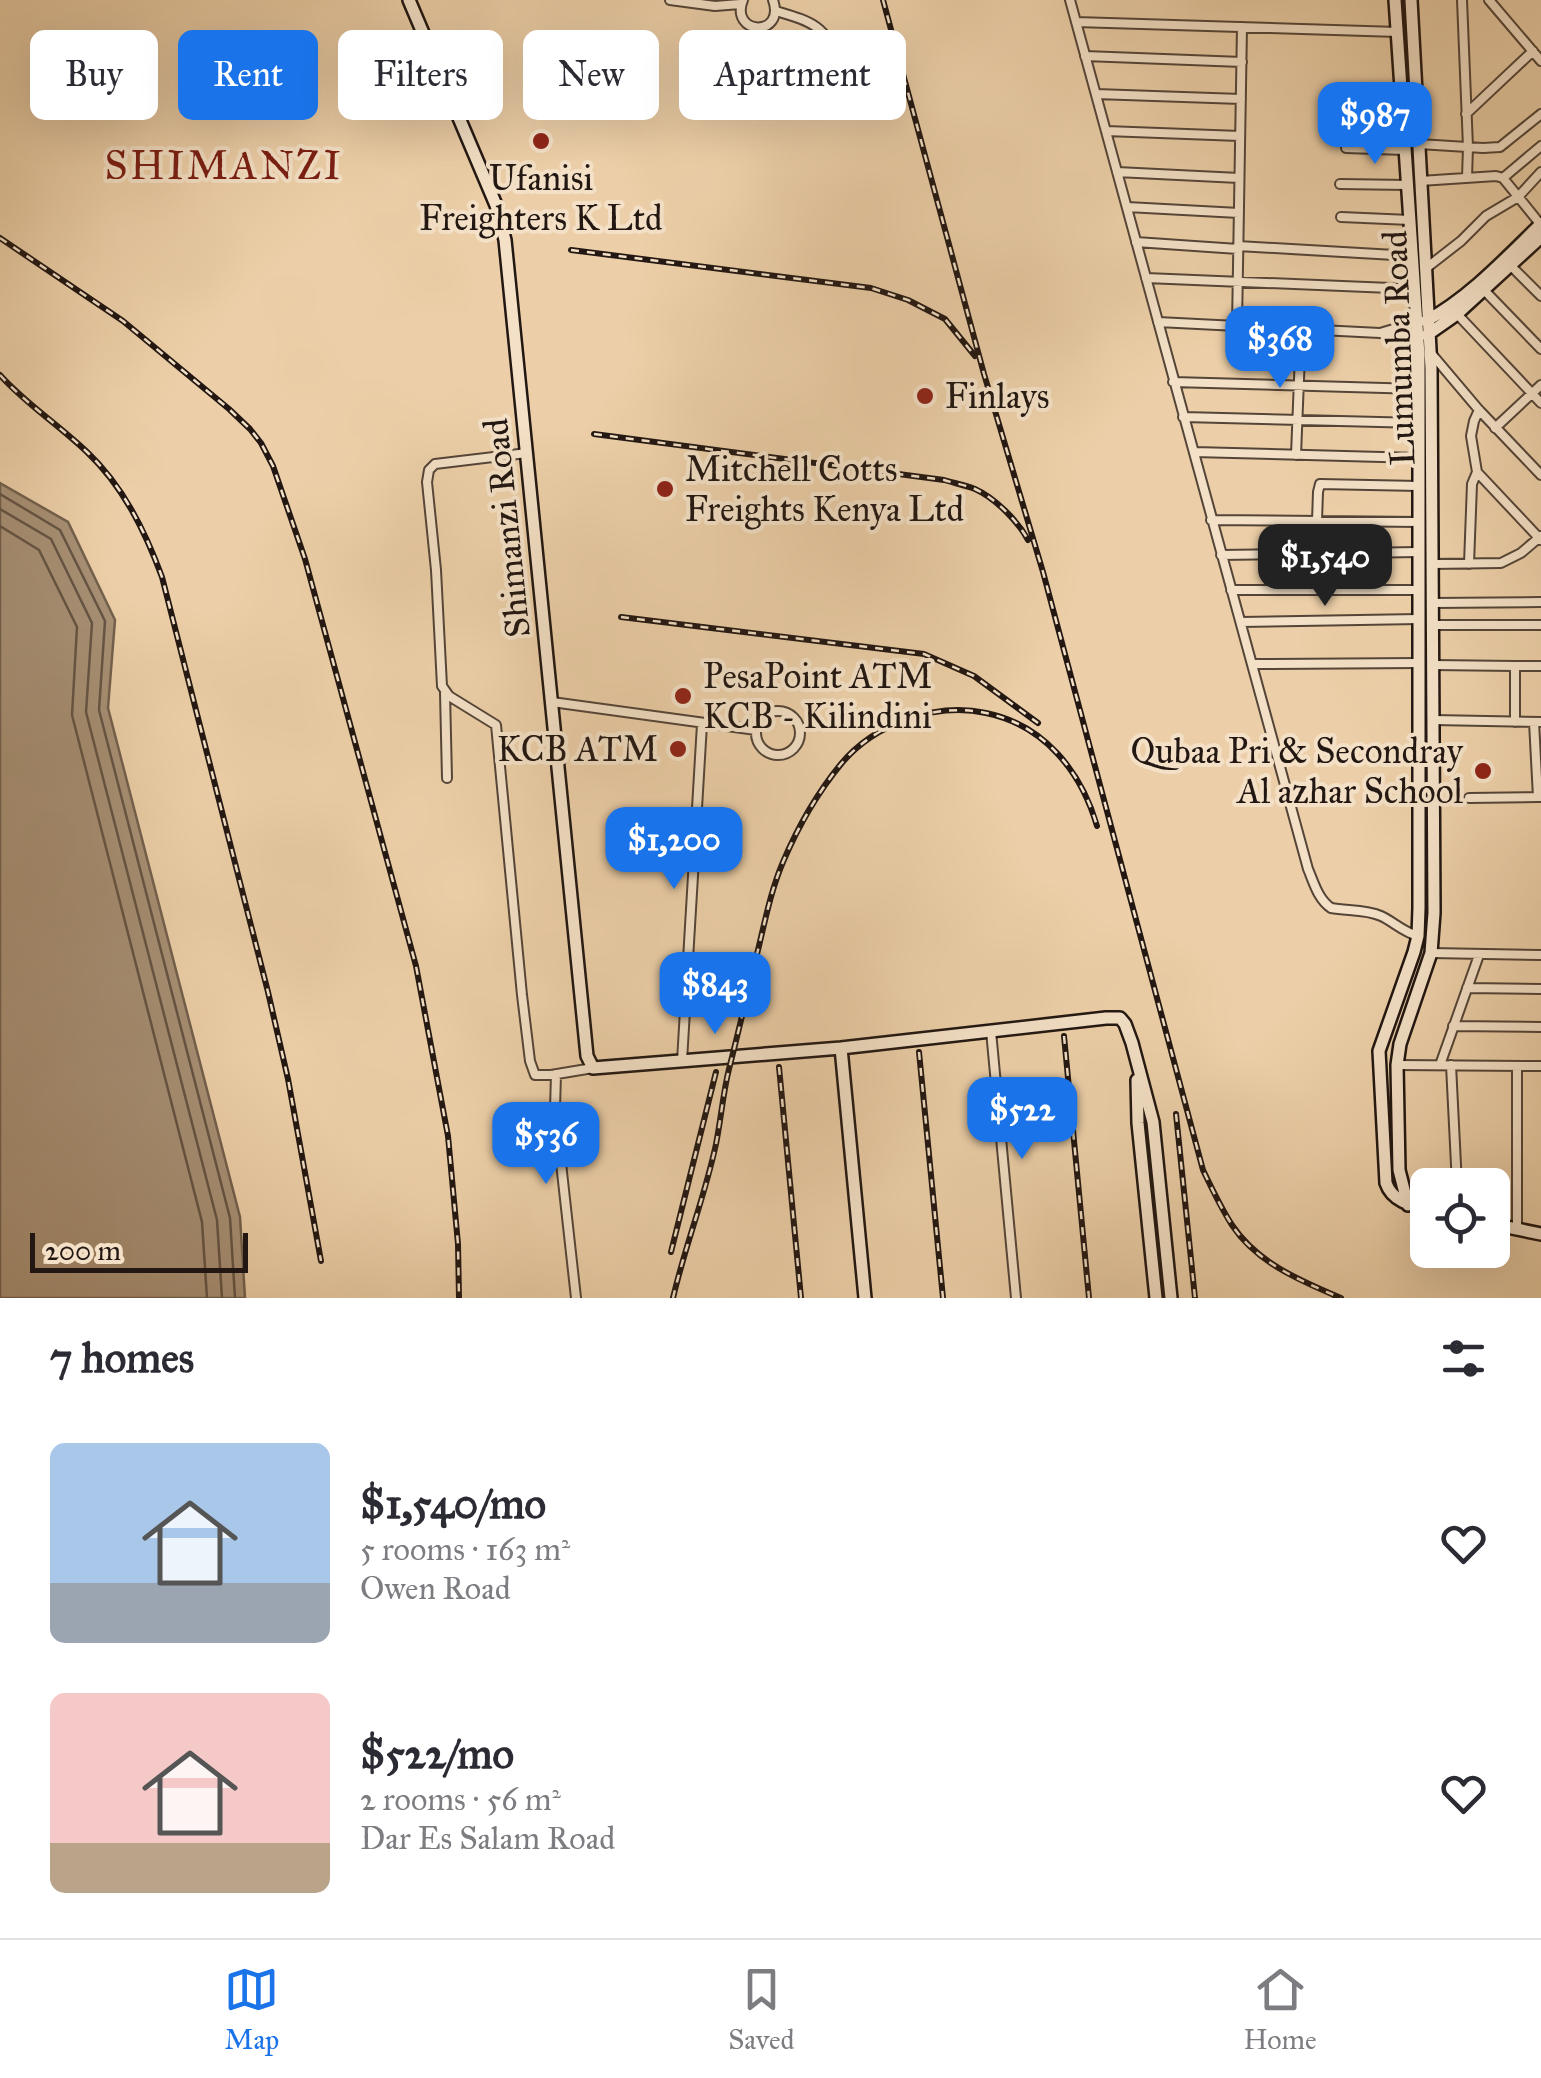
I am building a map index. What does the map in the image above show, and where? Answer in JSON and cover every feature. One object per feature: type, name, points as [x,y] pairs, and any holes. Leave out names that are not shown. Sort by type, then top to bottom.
[{"type":"main road","name":"Shimanzi Road","points":[[409,0],[502,223],[587,1056],[593,1068]]},
{"type":"main road","name":"Lumumba Road","points":[[1391,1141],[1380,1052],[1418,936],[1418,389],[1425,270],[1406,150],[1396,0]]},
{"type":"main road","name":"Lumumba Road","points":[[1410,0],[1418,144],[1410,220],[1415,289],[1422,321]]},
{"type":"main road","points":[[1422,321],[1451,305],[1541,224]]},
{"type":"main road","points":[[1423,336],[1457,314],[1541,237]]},
{"type":"main road","name":"Lumumba Road","points":[[1410,1205],[1388,1190],[1386,1182],[1396,1064],[1431,953],[1434,913],[1430,351],[1423,336]]},
{"type":"main road","points":[[1419,701],[1433,701]]},
{"type":"main road","points":[[593,1068],[841,1048],[1116,1017],[1125,1024],[1153,1122],[1171,1298]]},
{"type":"main road","points":[[841,1048],[865,1298]]},
{"type":"main road","points":[[1136,1061],[1138,1124],[1156,1298]]},
{"type":"main road","points":[[1510,1228],[1541,1234]]},
{"type":"street","points":[[670,0],[715,6],[742,2],[743,20],[756,28],[771,22],[776,10],[773,0]]},
{"type":"street","points":[[1070,0],[1308,869],[1325,904],[1331,908],[1377,914],[1418,936]]},
{"type":"street","points":[[1462,0],[1466,178]]},
{"type":"street","points":[[1490,0],[1541,61]]},
{"type":"street","points":[[776,10],[822,30]]},
{"type":"street","points":[[1076,22],[1398,32]]},
{"type":"street","points":[[1237,326],[1242,27]]},
{"type":"street","points":[[1466,114],[1533,51]]},
{"type":"street","points":[[1085,56],[1242,62]]},
{"type":"street","points":[[1096,94],[1241,99]]},
{"type":"street","points":[[1418,144],[1500,147],[1541,114]]},
{"type":"street","points":[[1106,131],[1240,136]]},
{"type":"street","points":[[1503,178],[1541,146]]},
{"type":"street","points":[[1346,148],[1406,150]]},
{"type":"street","points":[[1117,172],[1240,178]]},
{"type":"street","points":[[1425,270],[1486,216],[1518,197],[1541,172]]},
{"type":"street","points":[[1340,184],[1496,176],[1503,178],[1541,224]]},
{"type":"street","points":[[1127,208],[1239,214]]},
{"type":"street","points":[[1341,217],[1410,220]]},
{"type":"street","points":[[1136,242],[1412,256]]},
{"type":"street","points":[[1510,265],[1541,296]]},
{"type":"street","points":[[1146,278],[1415,289]]},
{"type":"street","points":[[1482,289],[1541,349]]},
{"type":"street","points":[[1457,314],[1541,403]]},
{"type":"street","points":[[1380,333],[1422,321]]},
{"type":"street","points":[[1158,322],[1423,336]]},
{"type":"street","points":[[1296,455],[1301,329]]},
{"type":"street","points":[[1430,351],[1541,475]]},
{"type":"street","points":[[1173,382],[1418,389]]},
{"type":"street","points":[[1496,428],[1541,386]]},
{"type":"street","points":[[1469,564],[1472,484],[1477,472],[1471,436],[1479,410]]},
{"type":"street","points":[[1183,417],[1419,423]]},
{"type":"street","points":[[1194,452],[1419,458]]},
{"type":"street","points":[[447,778],[445,694],[441,681],[428,470],[435,464],[528,453]]},
{"type":"street","points":[[1432,564],[1501,564],[1540,538],[1477,472]]},
{"type":"street","points":[[1317,521],[1320,484],[1418,486]]},
{"type":"street","points":[[1211,520],[1420,522]]},
{"type":"street","points":[[1221,555],[1419,552]]},
{"type":"street","points":[[1232,590],[1419,590]]},
{"type":"street","points":[[1432,603],[1541,602]]},
{"type":"street","points":[[1240,622],[1419,619]]},
{"type":"street","points":[[1432,626],[1541,625]]},
{"type":"street","points":[[1252,664],[1419,663]]},
{"type":"street","points":[[1432,665],[1541,666]]},
{"type":"street","points":[[1515,666],[1515,722]]},
{"type":"street","points":[[445,694],[496,725],[530,1060],[535,1075],[593,1068]]},
{"type":"street","points":[[552,702],[756,730]]},
{"type":"street","points":[[776,711],[796,719],[800,732],[796,746],[777,755],[764,750],[756,730],[762,717],[776,711]]},
{"type":"street","points":[[1433,720],[1538,722],[1540,797],[1469,798]]},
{"type":"street","points":[[682,1061],[702,724]]},
{"type":"street","points":[[1431,953],[1541,955]]},
{"type":"street","points":[[1440,1065],[1479,954]]},
{"type":"street","points":[[1467,988],[1541,989]]},
{"type":"street","points":[[1454,1026],[1541,1026]]},
{"type":"street","points":[[991,1030],[1016,1298]]},
{"type":"street","points":[[1396,1064],[1541,1066]]},
{"type":"street","points":[[1451,1065],[1456,1168]]},
{"type":"street","points":[[1517,1066],[1517,1229]]},
{"type":"street","points":[[556,1074],[555,1109],[576,1298]]},
{"type":"water","points":[[0,483],[68,522],[115,620],[108,708],[240,1217],[245,1298],[0,1298]]},
{"type":"railway","points":[[883,0],[984,374],[1043,572],[1203,1170],[1232,1225],[1254,1250],[1296,1277],[1341,1298]]},
{"type":"railway","points":[[0,238],[123,321],[229,409],[261,443],[273,466],[305,559],[416,966],[448,1136],[459,1298]]},
{"type":"railway","points":[[571,250],[871,288],[908,300],[945,319],[975,356]]},
{"type":"railway","points":[[0,375],[112,479],[140,526],[162,577],[268,992],[321,1261]]},
{"type":"railway","points":[[594,434],[944,480],[990,498],[1028,540]]},
{"type":"railway","points":[[621,617],[924,654],[974,676],[1038,723]]},
{"type":"railway","points":[[673,1298],[718,1135],[727,1078],[775,883],[801,824],[841,764],[870,738],[907,719],[946,711],[986,713],[1026,728],[1057,753],[1081,787],[1097,826]]},
{"type":"railway","points":[[1064,1036],[1089,1298]]},
{"type":"railway","points":[[919,1052],[943,1298]]},
{"type":"railway","points":[[779,1067],[801,1298]]},
{"type":"railway","points":[[671,1252],[716,1072]]},
{"type":"railway","points":[[1176,1114],[1195,1298]]},
{"type":"place","name":"Ufanisi Freighters K Ltd","points":[[541,141]]},
{"type":"place","name":"Finlays","points":[[925,396]]},
{"type":"place","name":"Mitchell Cotts Freights Kenya Ltd","points":[[665,489]]},
{"type":"place","name":"PesaPoint ATM KCB - Kilindini","points":[[683,696]]},
{"type":"place","name":"KCB ATM","points":[[678,749]]},
{"type":"place","name":"Qubaa Pri & Secondray Al azhar School","points":[[1483,771]]},
{"type":"district","name":"SHIMANZI","points":[[224,165]]}]
